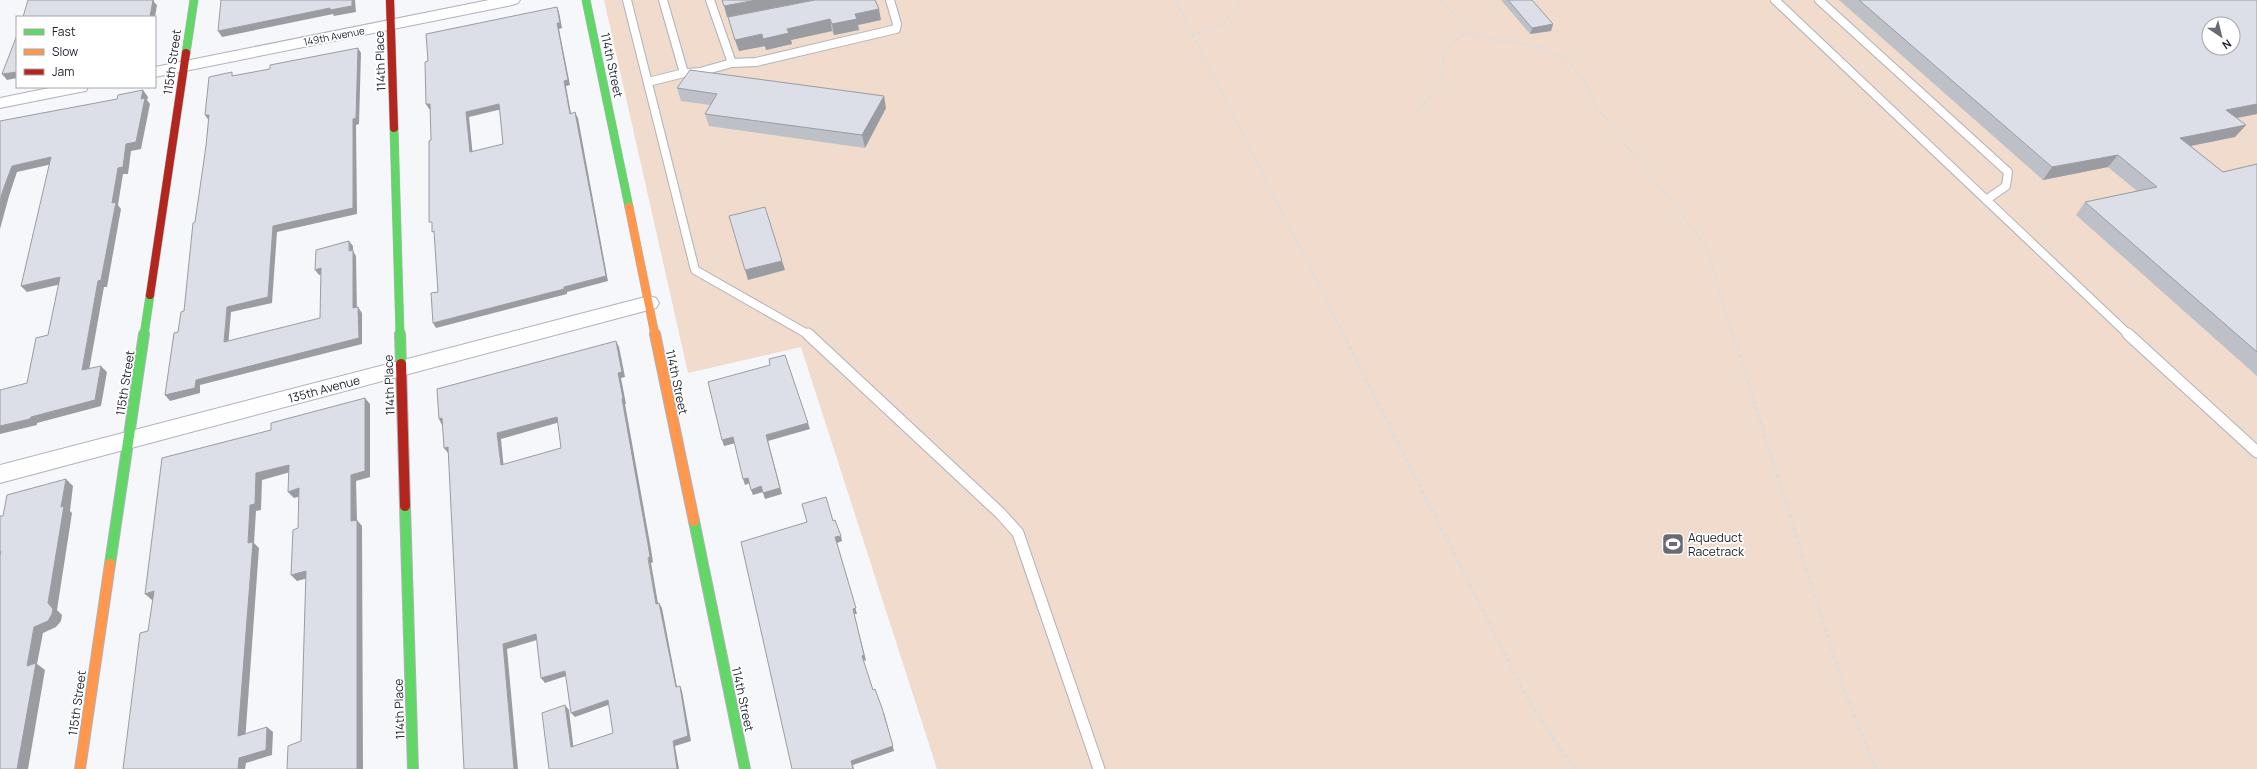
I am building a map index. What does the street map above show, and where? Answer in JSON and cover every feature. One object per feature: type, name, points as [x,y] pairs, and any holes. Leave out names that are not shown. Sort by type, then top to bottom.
[{"type":"street","name":"115th Street","points":[[80,769],[194,0]]},
{"type":"street","name":"114th Place","points":[[390,0],[413,769]]},
{"type":"street","name":"149th Avenue","points":[[156,72],[512,0]]},
{"type":"street","name":"114th Street","points":[[586,0],[745,769]]},
{"type":"street","points":[[0,103],[75,88]]},
{"type":"street","name":"135th Avenue","points":[[0,474],[649,303]]},
{"type":"lane","points":[[627,0],[694,270],[805,331],[1000,513],[1018,533],[1099,769]]},
{"type":"lane","points":[[663,0],[684,73]]},
{"type":"lane","points":[[710,0],[723,24],[732,63]]},
{"type":"lane","points":[[648,82],[684,73],[700,72],[732,63],[756,62],[896,29],[897,24],[890,0]]},
{"type":"lane","points":[[1775,0],[1986,200],[2257,452]]},
{"type":"lane","points":[[1819,0],[2008,172],[2006,186],[1986,200]]},
{"type":"path","points":[[1175,0],[1523,690],[1563,754],[1575,769]]},
{"type":"path","points":[[1192,35],[1213,30],[1226,22],[1241,0]]},
{"type":"path","points":[[1441,0],[1467,31],[1480,38],[1497,42],[1517,42],[1561,54],[1581,75],[1591,92],[1596,107],[1705,244],[1847,698],[1876,769]]},
{"type":"path","points":[[1418,111],[1441,83],[1443,56],[1453,42],[1467,31]]},
{"type":"shaded area","name":"Aqueduct Racetrack","points":[[604,0],[2257,0],[2257,769],[937,769],[801,347],[688,373]]},
{"type":"building","points":[[28,0],[153,0],[150,16],[23,16]]},
{"type":"building","points":[[221,0],[352,0],[352,6],[330,10],[330,8],[218,31]]},
{"type":"building","points":[[722,0],[756,0],[724,6]]},
{"type":"building","points":[[815,0],[875,0],[879,9],[855,14],[857,19],[832,24],[830,19],[787,29],[789,33],[763,39],[762,34],[735,40],[728,17]]},
{"type":"building","points":[[1508,0],[1532,0],[1553,24],[1532,28]]},
{"type":"building","points":[[1859,0],[2257,0],[2257,104],[2226,110],[2246,125],[2180,138],[2223,172],[2257,164],[2257,352],[2085,202],[2157,187],[2118,155],[2052,167]]},
{"type":"building","points":[[557,7],[560,23],[557,23],[568,80],[564,81],[570,114],[575,112],[606,276],[564,287],[564,289],[433,323],[431,293],[438,292],[434,231],[432,232],[432,222],[429,222],[429,141],[431,140],[430,104],[426,104],[425,62],[428,61],[426,34]],"holes":[[[499,104],[503,144],[470,152],[466,112]]]},
{"type":"building","points":[[16,38],[16,72],[2,74]]},
{"type":"building","points":[[358,48],[356,118],[353,119],[353,208],[273,226],[268,297],[227,307],[224,342],[320,318],[321,268],[315,270],[316,250],[349,241],[349,251],[353,250],[353,308],[358,307],[359,338],[196,380],[195,388],[165,395],[174,333],[178,332],[181,312],[184,311],[193,223],[195,222],[206,146],[209,115],[205,115],[209,77],[232,72],[232,76],[270,69],[270,65]]},
{"type":"building","points":[[690,70],[884,96],[862,135],[705,114],[717,94],[677,88]]},
{"type":"building","points":[[143,90],[141,99],[145,98],[136,142],[126,144],[123,167],[118,168],[112,203],[116,202],[101,280],[98,281],[82,370],[101,366],[95,400],[0,426],[0,390],[27,383],[36,338],[48,335],[60,277],[21,286],[51,157],[12,166],[0,201],[0,121],[117,99],[118,95]]},
{"type":"building","points":[[765,207],[782,261],[745,270],[729,216]]},
{"type":"building","points":[[616,341],[622,372],[618,373],[648,544],[650,557],[648,558],[656,604],[659,603],[676,687],[680,686],[688,736],[673,741],[677,769],[549,769],[542,713],[565,705],[571,747],[613,733],[608,700],[571,713],[565,671],[541,678],[536,634],[503,644],[514,769],[464,769],[448,447],[444,448],[442,418],[439,419],[437,389]],"holes":[[[557,417],[561,448],[501,465],[497,433]]]},
{"type":"building","points":[[785,355],[808,423],[766,435],[780,488],[763,493],[761,486],[751,490],[748,478],[743,479],[733,437],[722,440],[708,382],[770,365],[769,359]]},
{"type":"building","points":[[365,398],[365,471],[351,475],[351,521],[357,520],[357,769],[287,769],[288,746],[301,741],[306,571],[291,575],[293,530],[298,528],[299,488],[288,492],[289,465],[256,473],[255,504],[250,505],[248,543],[253,542],[238,736],[267,727],[266,750],[239,758],[238,769],[123,769],[140,633],[148,631],[154,591],[145,594],[162,458],[271,430],[271,423]]},
{"type":"building","points":[[66,479],[61,507],[64,506],[48,603],[53,609],[48,621],[34,627],[27,666],[36,663],[17,769],[0,769],[0,516],[3,516],[7,495]]},
{"type":"building","points":[[826,497],[833,521],[835,520],[841,536],[835,537],[856,608],[853,609],[864,655],[862,656],[873,690],[875,689],[882,708],[893,746],[851,761],[853,769],[792,769],[741,542],[807,522],[802,504]]},
{"type":"traffic: fast","points":[[186,53],[194,0]]},
{"type":"traffic: fast","points":[[586,0],[629,207]]},
{"type":"traffic: fast","points":[[394,128],[401,364]]},
{"type":"traffic: fast","points":[[110,564],[150,295]]},
{"type":"traffic: fast","points":[[405,506],[413,769]]},
{"type":"traffic: fast","points":[[694,521],[745,769]]},
{"type":"traffic: slow","points":[[629,207],[694,521]]},
{"type":"traffic: slow","points":[[80,769],[110,564]]},
{"type":"traffic: jam","points":[[390,0],[394,128]]},
{"type":"traffic: jam","points":[[150,295],[186,53]]},
{"type":"traffic: jam","points":[[401,364],[405,506]]},
{"type":"place","name":"Aqueduct Racetrack","points":[[1673,544]]}]
